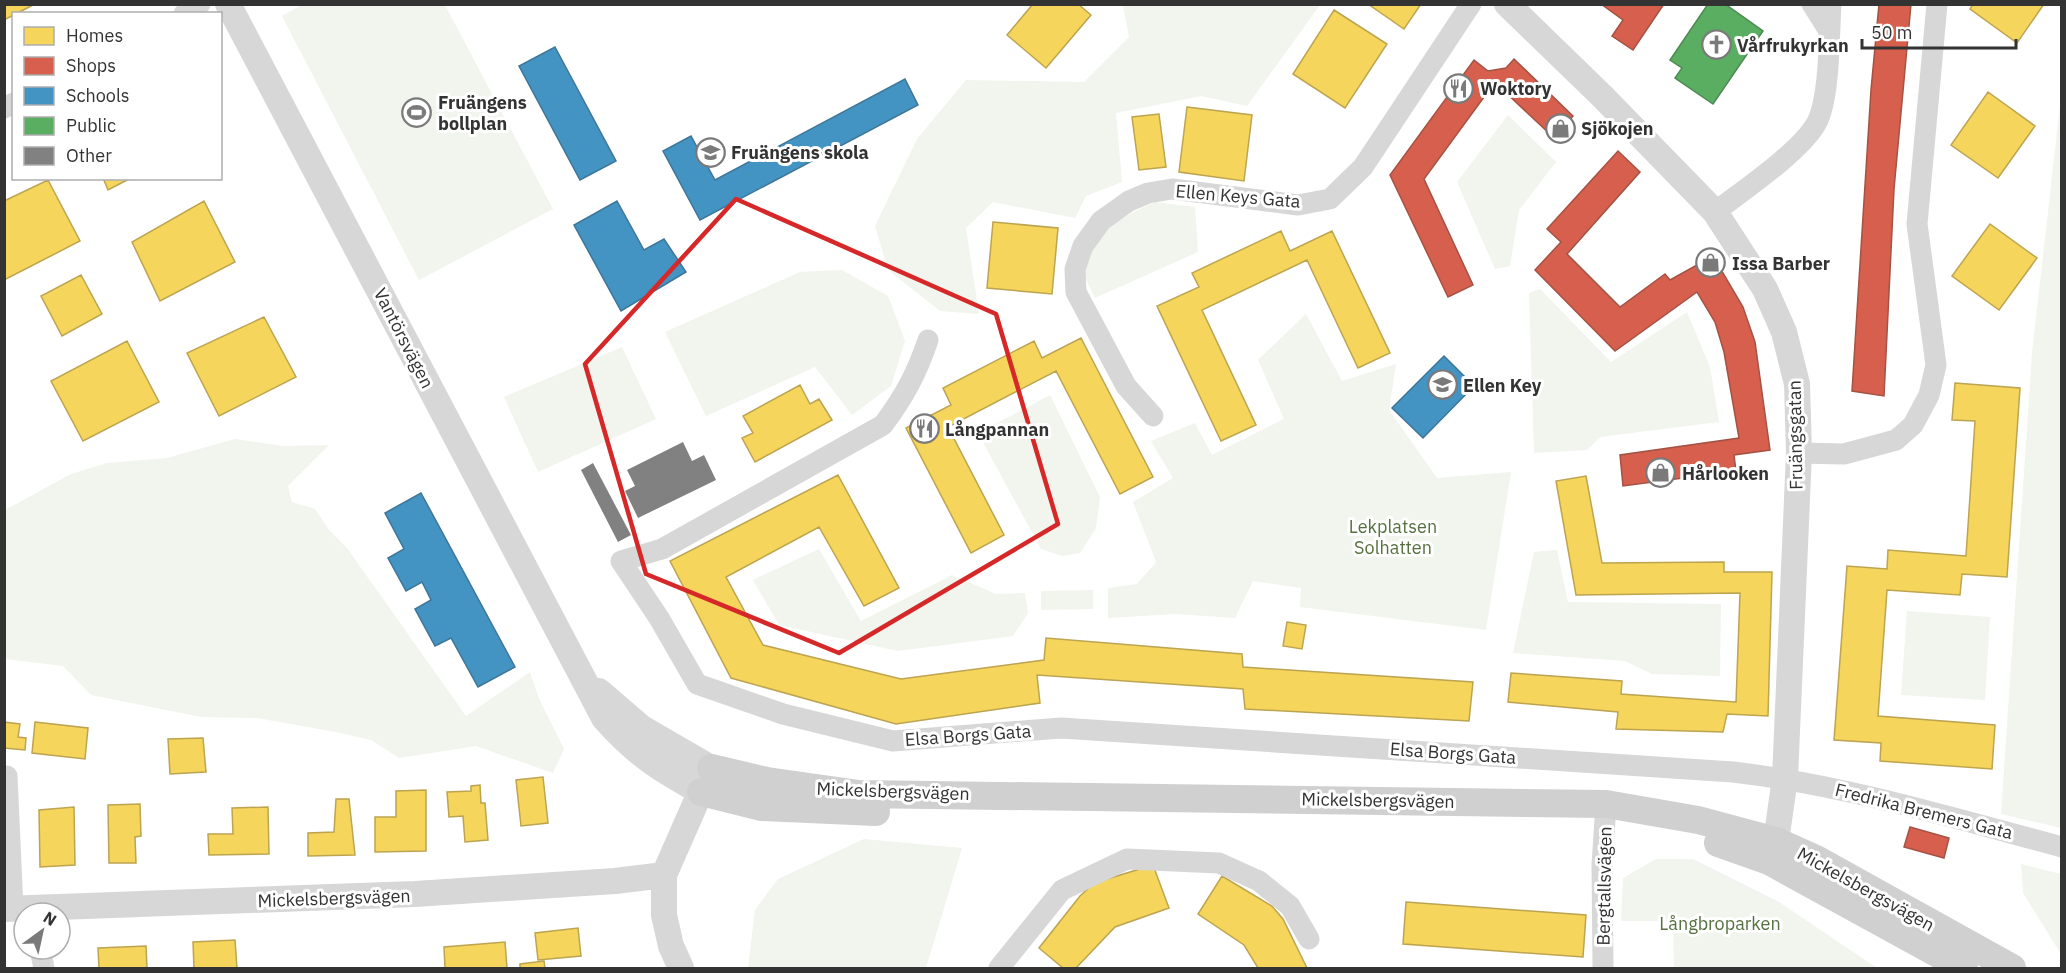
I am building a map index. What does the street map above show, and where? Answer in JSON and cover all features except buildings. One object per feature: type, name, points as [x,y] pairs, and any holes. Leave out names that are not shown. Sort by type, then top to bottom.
[{"type":"main road","name":"Mickelsbergsvägen","points":[[706,780],[767,781],[859,794],[1605,813],[1698,820],[1773,851],[1964,969]]},
{"type":"main road","name":"Mickelsbergsvägen","points":[[1773,851],[1816,859],[2012,969]]},
{"type":"street","points":[[187,12],[200,4]]},
{"type":"street","name":"Vantörsvägen","points":[[228,4],[580,673],[706,780]]},
{"type":"street","name":"Ellen Keys Gata","points":[[1153,416],[1126,386],[1076,292],[1075,269],[1083,246],[1101,221],[1129,201],[1172,189],[1298,205],[1330,200],[1363,167],[1471,4]]},
{"type":"street","name":"Fruängsgatan","points":[[1507,4],[1609,102],[1714,212],[1765,289],[1784,332],[1797,384],[1799,453],[1785,778],[1773,851]]},
{"type":"street","points":[[1812,4],[1829,31]]},
{"type":"street","points":[[1714,212],[1784,158],[1816,124],[1824,98],[1831,4]]},
{"type":"street","points":[[1799,453],[1844,454],[1896,440],[1913,425],[1929,396],[1936,365],[1917,224],[1937,4]]},
{"type":"street","name":"Elsa Borgs Gata","points":[[928,340],[917,373],[907,393],[884,425],[662,549],[621,561],[659,618],[697,684],[783,714],[892,741],[1061,728],[1521,757],[1785,778]]},
{"type":"street","points":[[7,776],[19,901]]},
{"type":"street","name":"Fredrika Bremers Gata","points":[[1785,778],[1881,799],[2061,847]]},
{"type":"street","points":[[681,969],[671,946],[664,915],[664,874],[706,780]]},
{"type":"street","name":"Bergtallsvägen","points":[[1602,969],[1605,813]]},
{"type":"street","points":[[999,969],[1062,890],[1127,859],[1218,863],[1259,881],[1290,906],[1309,939]]},
{"type":"street","name":"Mickelsbergsvägen","points":[[72,908],[415,894],[615,881],[664,874]]},
{"type":"highlighted area","points":[[736,199],[996,314],[1058,524],[839,653],[646,574],[585,364]]},
{"type":"green space","name":"Fruängens bollplan","points":[[303,4],[445,5],[553,209],[419,280],[282,16]]},
{"type":"green space","points":[[1123,5],[1320,5],[1247,106],[1201,96],[1116,113],[1122,182],[1086,196],[1075,218],[993,202],[966,228],[979,314],[940,311],[888,270],[875,226],[917,139],[966,80],[1084,82],[1129,37]]},
{"type":"green space","points":[[2061,97],[2061,828],[2001,814],[2032,353]]},
{"type":"green space","points":[[1508,115],[1556,162],[1519,210],[1510,266],[1495,269],[1457,182]]},
{"type":"green space","points":[[1155,202],[1195,207],[1198,252],[1095,298],[1085,272],[1092,248],[1110,228],[1132,213]]},
{"type":"green space","points":[[842,270],[888,296],[905,341],[891,386],[852,415],[815,367],[706,416],[665,332],[800,272]]},
{"type":"green space","points":[[1540,289],[1611,362],[1687,312],[1710,367],[1719,422],[1600,437],[1587,450],[1534,453],[1529,293]]},
{"type":"green space","name":"Lekplatsen Solhatten","points":[[1306,314],[1342,381],[1396,364],[1389,410],[1437,478],[1511,472],[1486,630],[1300,607],[1301,588],[1253,581],[1235,618],[1176,614],[1108,618],[1108,588],[1137,584],[1156,562],[1133,502],[1173,478],[1151,441],[1195,423],[1212,455],[1284,419],[1258,360]]},
{"type":"green space","points":[[622,347],[656,419],[538,472],[504,397]]},
{"type":"green space","points":[[1050,395],[1100,497],[1096,528],[1080,553],[1063,556],[1041,549],[978,433]]},
{"type":"green space","points":[[235,439],[284,446],[329,445],[288,486],[292,502],[315,509],[329,530],[347,548],[466,716],[530,672],[539,699],[564,749],[553,773],[476,746],[399,758],[371,740],[336,732],[257,718],[201,717],[91,695],[63,666],[5,659],[5,510],[71,474],[107,463],[167,458]]},
{"type":"green space","points":[[819,549],[861,621],[952,575],[996,594],[1025,593],[1028,613],[1013,636],[898,651],[779,625],[753,580]]},
{"type":"green space","points":[[1557,550],[1568,602],[1721,604],[1720,676],[1652,674],[1625,661],[1513,653],[1534,552]]},
{"type":"green space","points":[[1093,590],[1093,609],[1041,610],[1041,591]]},
{"type":"green space","points":[[1907,611],[1990,617],[1985,700],[1901,695]]},
{"type":"green space","points":[[864,839],[962,848],[926,968],[748,968],[755,910],[778,879]]},
{"type":"green space","name":"Långbroparken","points":[[1656,859],[1693,859],[1779,902],[1877,968],[1674,968],[1673,921],[1621,921],[1623,878]]},
{"type":"green space","points":[[2021,864],[2061,874],[2061,954],[2023,893]]},
{"type":"place","name":"Vårfrukyrkan","points":[[1716,45]]},
{"type":"place","name":"Woktory","points":[[1459,88]]},
{"type":"place","name":"Fruängens bollplan","points":[[417,112]]},
{"type":"place","name":"Sjökojen","points":[[1560,128]]},
{"type":"place","name":"Fruängens skola","points":[[710,152]]},
{"type":"place","name":"Issa Barber","points":[[1711,263]]},
{"type":"place","name":"Ellen Key","points":[[1442,385]]},
{"type":"place","name":"Långpannan","points":[[924,429]]},
{"type":"place","name":"Hårlooken","points":[[1661,473]]}]
